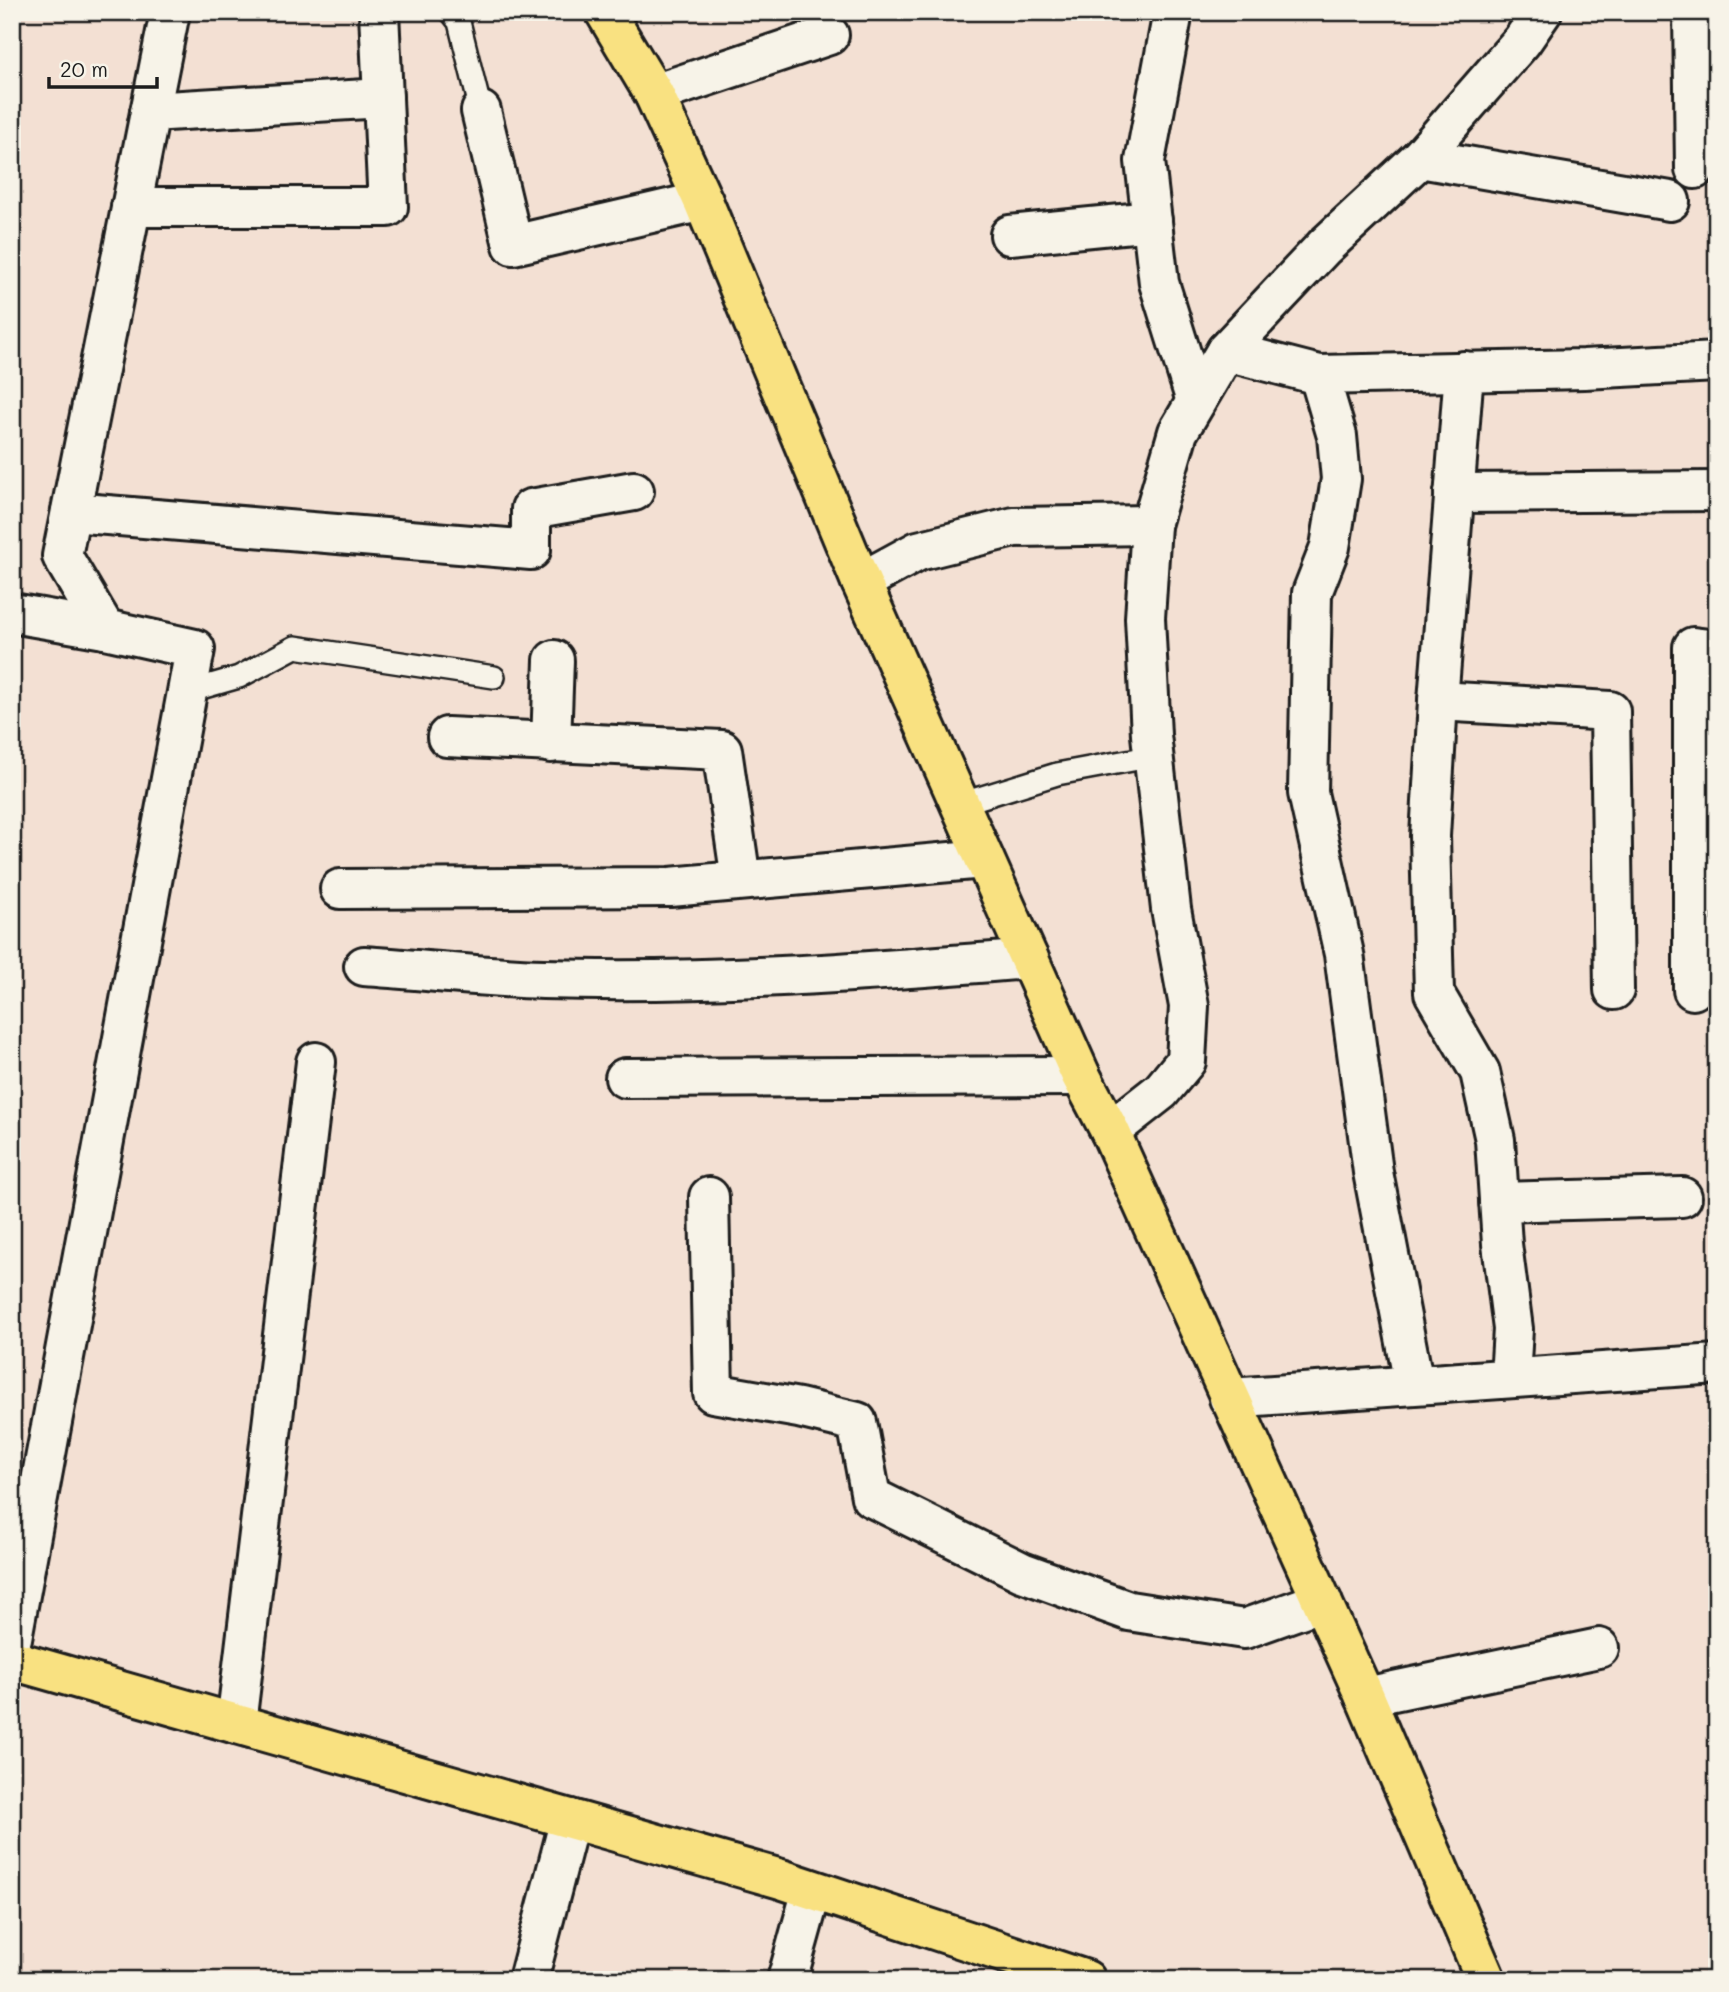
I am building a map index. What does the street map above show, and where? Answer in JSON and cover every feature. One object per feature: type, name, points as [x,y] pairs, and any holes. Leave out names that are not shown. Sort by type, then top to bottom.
[{"type":"main road","points":[[606,12],[654,94],[703,201],[861,582],[1081,1076],[1110,1131],[1365,1697],[1486,1980]]},
{"type":"main road","points":[[12,1660],[813,1890],[1086,1980]]},
{"type":"street","points":[[131,207],[388,207],[379,12]]},
{"type":"street","points":[[1173,12],[1145,161],[1159,283],[1196,401]]},
{"type":"street","points":[[1110,1131],[1160,1091],[1186,1061],[1189,1006],[1171,909],[1154,757],[1145,618],[1151,525],[1178,432],[1226,351],[1324,247],[1420,158],[1522,41],[1542,12]]},
{"type":"street","points":[[1693,12],[1706,126],[1695,169]]},
{"type":"street","points":[[106,629],[62,556],[172,13]]},
{"type":"street","points":[[654,94],[829,35]]},
{"type":"street","points":[[150,112],[383,98]]},
{"type":"street","points":[[481,111],[513,246],[703,201]]},
{"type":"street","points":[[1420,158],[1670,201]]},
{"type":"street","points":[[1010,235],[1152,221]]},
{"type":"street","points":[[1226,351],[1319,375],[1584,369],[1717,362]]},
{"type":"street","points":[[1464,371],[1430,836],[1434,993],[1480,1072],[1495,1140],[1502,1244],[1513,1329],[1510,1378]]},
{"type":"street","points":[[1319,375],[1337,436],[1340,479],[1330,547],[1312,593],[1308,793],[1344,954],[1373,1172],[1414,1384]]},
{"type":"street","points":[[71,512],[531,550],[531,509],[634,491]]},
{"type":"street","points":[[1454,493],[1717,491]]},
{"type":"street","points":[[861,582],[918,551],[1014,527],[1151,525]]},
{"type":"street","points":[[12,612],[195,649],[12,1637]]},
{"type":"street","points":[[1693,990],[1693,647],[1717,650]]},
{"type":"street","points":[[551,743],[554,660]]},
{"type":"street","points":[[1438,701],[1610,711],[1614,990]]},
{"type":"street","points":[[447,737],[722,750],[741,880]]},
{"type":"street","points":[[340,890],[670,887],[984,859]]},
{"type":"street","points":[[364,966],[542,979],[703,980],[868,972],[1029,959]]},
{"type":"street","points":[[236,1724],[316,1062]]},
{"type":"street","points":[[625,1078],[1081,1076]]},
{"type":"street","points":[[709,1197],[713,1393],[799,1408],[857,1422],[871,1497],[1022,1572],[1129,1611],[1244,1629],[1322,1601]]},
{"type":"street","points":[[1499,1202],[1682,1197]]},
{"type":"street","points":[[1229,1398],[1717,1364]]},
{"type":"street","points":[[1365,1697],[1599,1648]]},
{"type":"street","points":[[528,1980],[570,1819]]},
{"type":"street","points":[[787,1980],[813,1890]]},
{"type":"lane","points":[[451,12],[459,22],[481,111]]},
{"type":"lane","points":[[187,692],[239,677],[295,647],[494,677]]},
{"type":"lane","points":[[960,804],[1057,774],[1154,757]]}]
